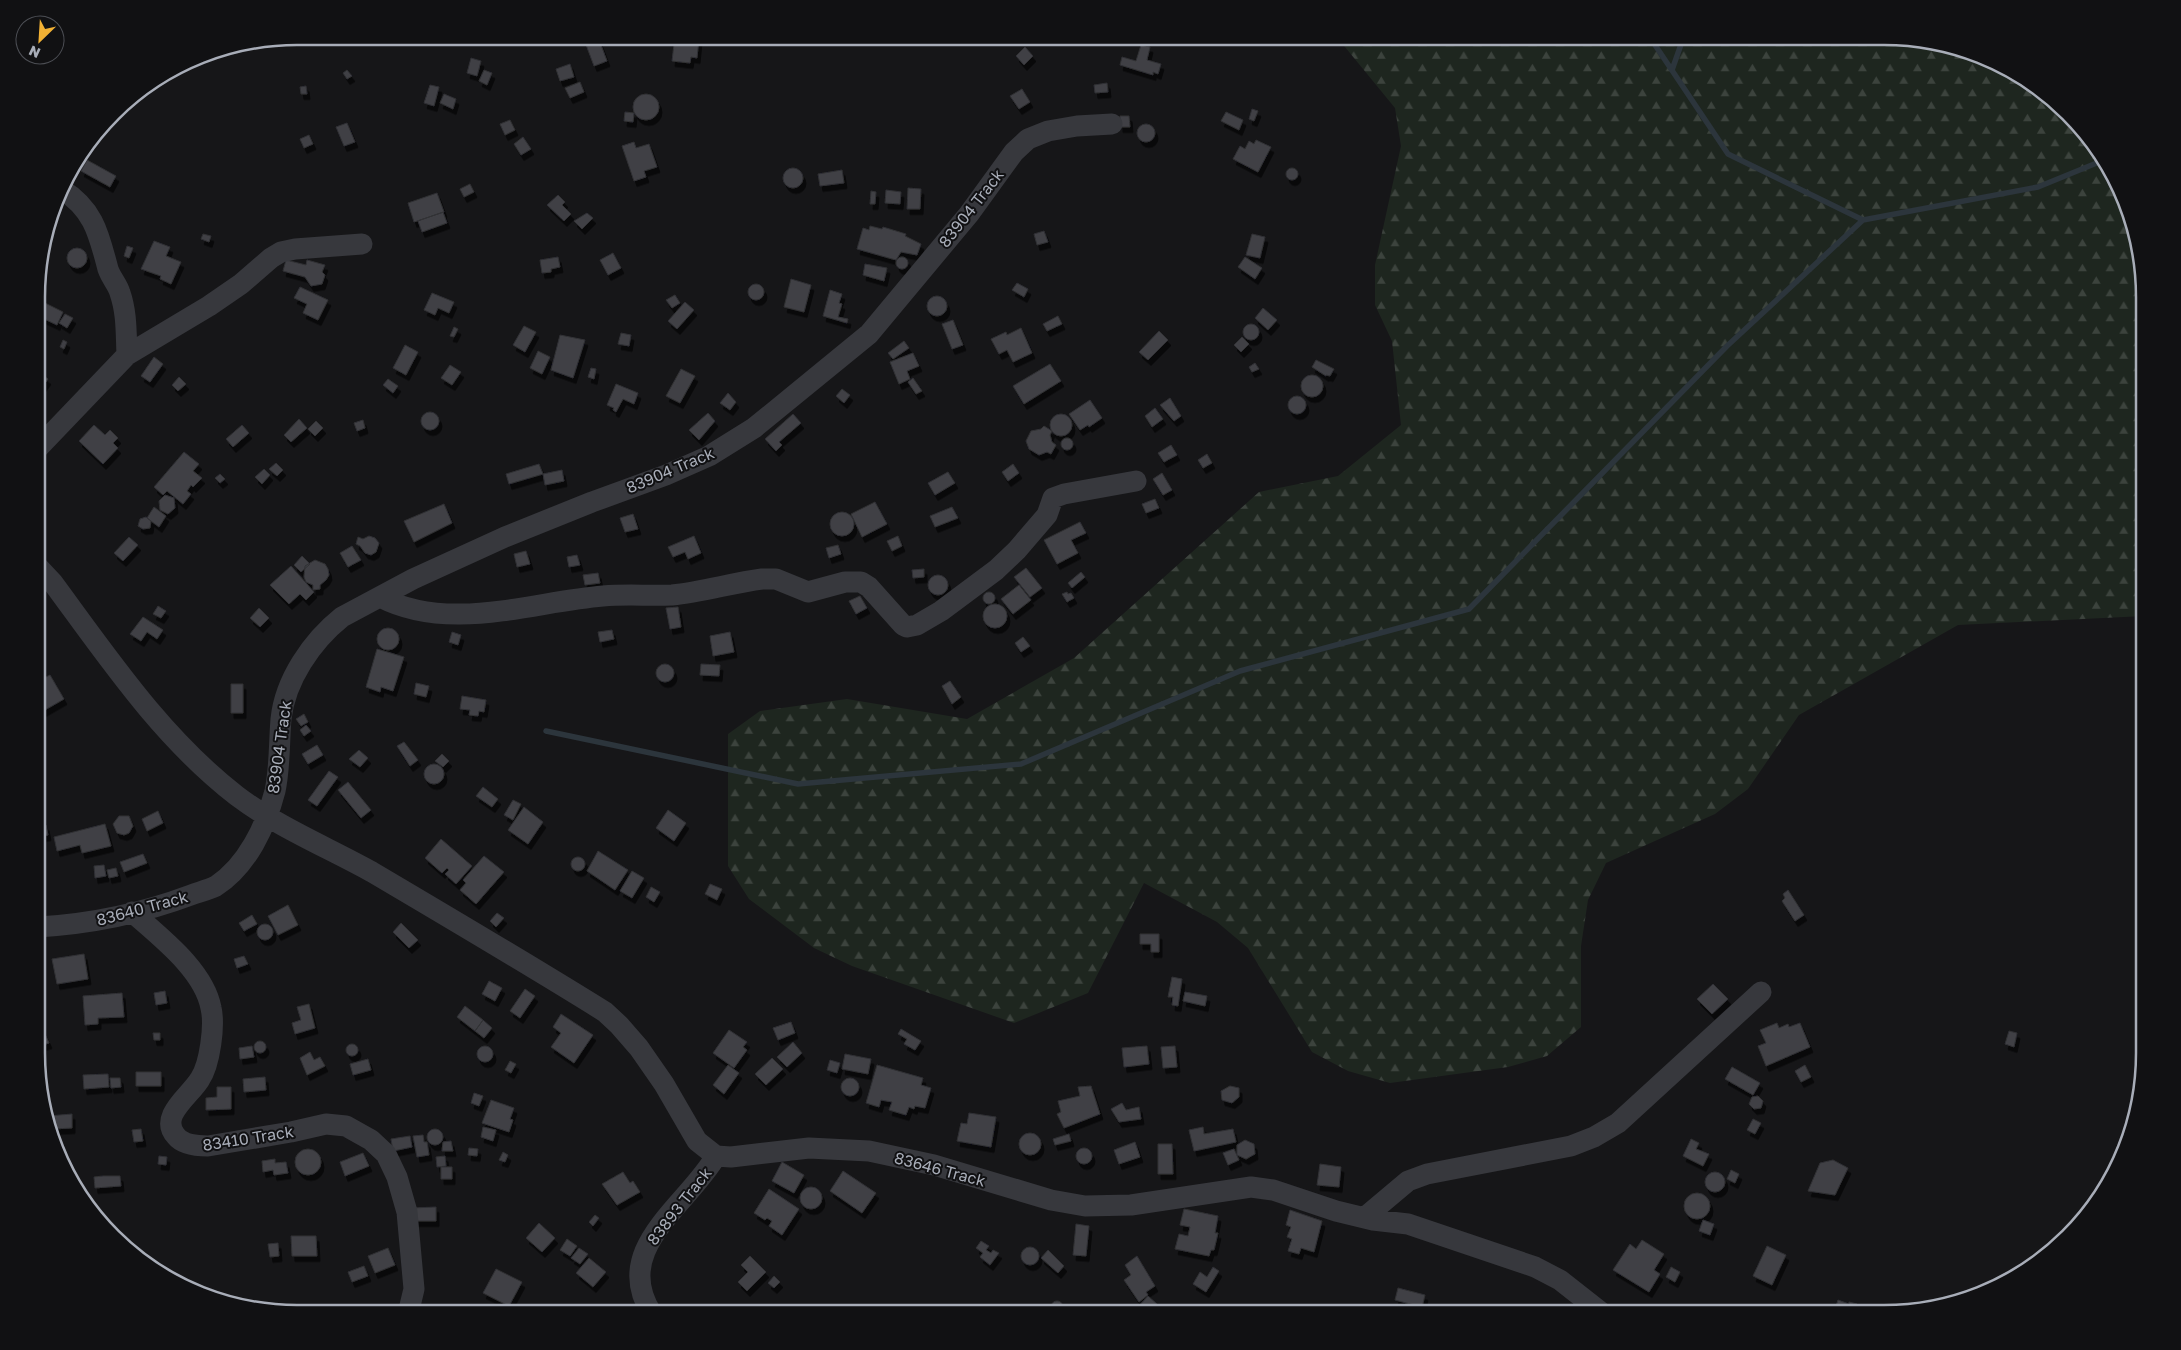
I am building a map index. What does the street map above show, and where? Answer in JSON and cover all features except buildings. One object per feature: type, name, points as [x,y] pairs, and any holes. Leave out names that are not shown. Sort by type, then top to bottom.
[{"type":"street","name":"83904 Track","points":[[267,816],[275,790],[284,703],[296,673],[329,628],[342,616],[413,579],[505,536],[666,475],[709,456],[754,428],[869,334],[969,214],[1014,152],[1028,139],[1048,131],[1077,126],[1112,124]]},
{"type":"street","points":[[67,194],[82,204],[101,240],[108,270],[123,302],[127,355]]},
{"type":"street","points":[[45,441],[76,410],[108,372],[127,355],[209,306],[281,252],[295,249],[362,244]]},
{"type":"street","points":[[380,597],[399,607],[440,613],[471,613],[511,610],[603,596],[674,594],[762,579],[776,579],[808,592],[852,581],[861,582],[869,587],[903,625],[907,627],[917,625],[941,611],[996,570],[1017,550],[1047,515],[1054,498],[1064,494],[1136,481]]},
{"type":"street","points":[[45,574],[139,699],[187,752],[237,796],[267,816],[372,873],[604,1012],[619,1025],[664,1084],[697,1141],[716,1156]]},
{"type":"street","name":"83640 Track","points":[[45,927],[98,920],[168,904],[215,886],[241,864],[261,831],[267,816]]},
{"type":"street","name":"83410 Track","points":[[132,912],[181,957],[195,973],[211,1005],[213,1020],[205,1068],[200,1079],[174,1111],[171,1125],[172,1131],[177,1138],[185,1143],[208,1146],[326,1124],[338,1124],[357,1131],[371,1140],[386,1154],[397,1176],[407,1212],[414,1289],[410,1305]]},
{"type":"street","points":[[1364,1218],[1408,1181],[1427,1174],[1562,1148],[1594,1137],[1618,1123],[1761,992]]},
{"type":"street","name":"83646 Track","points":[[716,1156],[731,1157],[809,1148],[869,1151],[934,1165],[1051,1200],[1085,1206],[1130,1205],[1251,1187],[1273,1190],[1336,1211],[1364,1218],[1408,1224],[1535,1267],[1560,1280],[1592,1305]]},
{"type":"street","name":"83893 Track","points":[[648,1305],[640,1287],[642,1258],[650,1239],[661,1223],[704,1176],[716,1156]]},
{"type":"green space","points":[[1343,45],[1884,45],[1917,47],[1965,58],[1995,71],[2024,87],[2062,119],[2094,157],[2117,201],[2131,248],[2136,297],[2136,616],[1958,625],[1799,715],[1748,789],[1715,814],[1606,863],[1588,900],[1581,946],[1581,1027],[1547,1056],[1508,1067],[1390,1083],[1348,1071],[1312,1052],[1248,948],[1217,922],[1144,883],[1088,993],[1014,1023],[852,966],[814,948],[749,899],[728,866],[728,734],[760,711],[847,699],[967,719],[1074,658],[1259,492],[1338,476],[1401,425],[1392,341],[1375,305],[1375,265],[1401,146],[1395,108]]},
{"type":"waterway","points":[[1655,45],[1728,154],[1863,220],[2038,187],[2097,163]]},
{"type":"waterway","points":[[1672,70],[1681,45]]},
{"type":"waterway","points":[[546,731],[798,784],[1021,764],[1240,671],[1469,609],[1727,346],[1863,220]]}]
